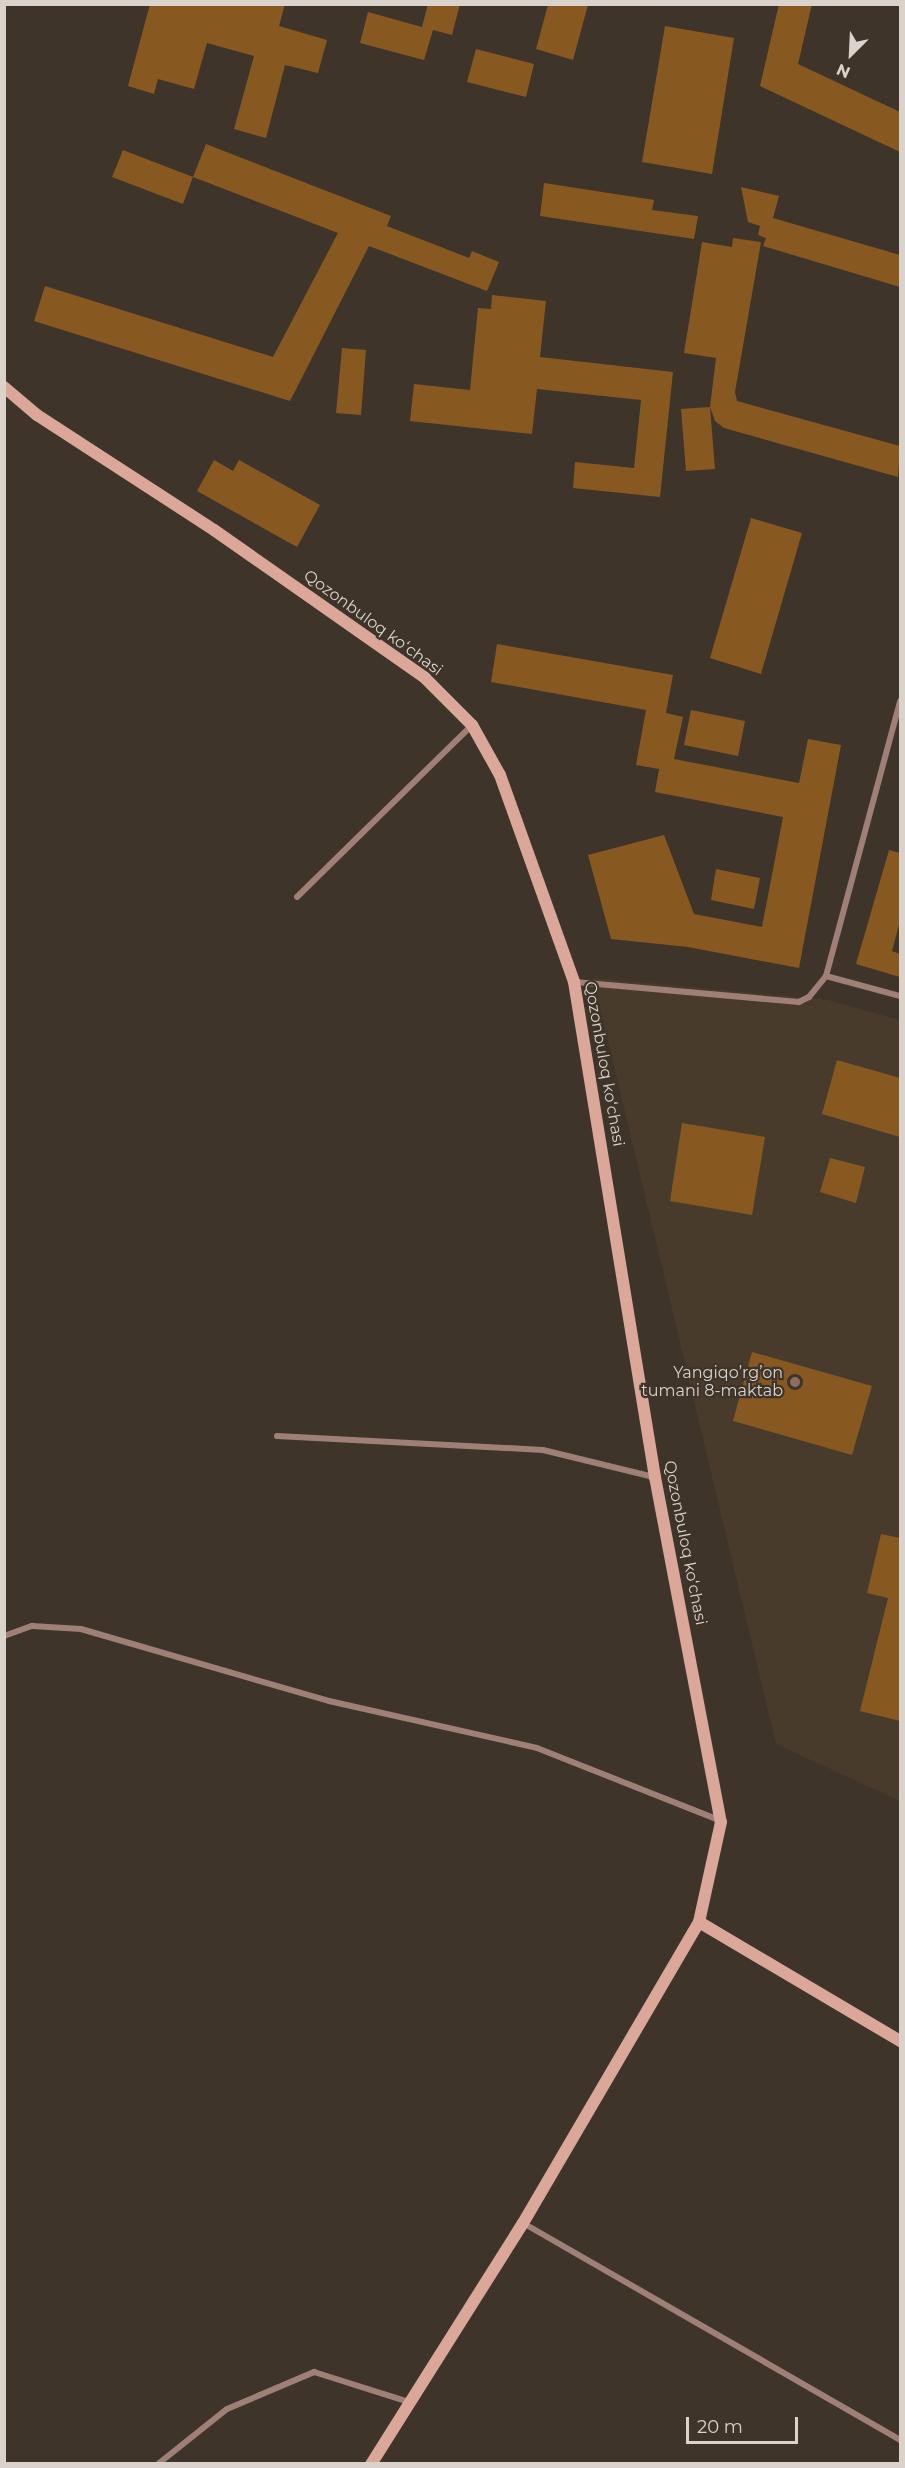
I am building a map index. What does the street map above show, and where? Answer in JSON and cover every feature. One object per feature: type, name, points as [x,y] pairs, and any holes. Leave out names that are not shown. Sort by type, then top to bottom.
[{"type":"main road","name":"Qozonbuloq koʻchasi","points":[[4,387],[37,415],[214,530],[425,678],[472,725],[500,775],[574,982],[655,1477],[722,1822],[699,1922],[523,2223],[371,2463]]},
{"type":"main road","points":[[699,1922],[900,2041]]},
{"type":"street","points":[[574,982],[799,1002],[809,997],[826,976],[900,701]]},
{"type":"street","points":[[297,897],[472,725]]},
{"type":"street","points":[[826,976],[900,996]]},
{"type":"street","points":[[278,1436],[543,1450],[655,1477]]},
{"type":"street","points":[[4,1636],[32,1626],[81,1629],[329,1701],[537,1748],[722,1822]]},
{"type":"street","points":[[523,2223],[900,2440]]},
{"type":"street","points":[[158,2463],[227,2409],[314,2372],[410,2402]]},
{"type":"shaded area","name":"Yangiqo’rg’on tumani 8-maktab","points":[[593,978],[828,1000],[900,1020],[900,1801],[776,1744]]},
{"type":"building","points":[[150,4],[285,4],[279,26],[327,40],[318,73],[285,65],[266,138],[234,129],[254,56],[207,43],[194,89],[158,79],[154,94],[128,86]]},
{"type":"building","points":[[428,4],[460,4],[452,35],[433,30],[424,60],[360,43],[368,12],[422,27]]},
{"type":"building","points":[[779,4],[812,4],[798,64],[900,112],[900,152],[760,86]]},
{"type":"building","points":[[548,5],[588,5],[573,60],[536,49]]},
{"type":"building","points":[[665,26],[734,38],[712,174],[642,162]]},
{"type":"building","points":[[476,49],[534,64],[526,97],[467,82]]},
{"type":"building","points":[[206,144],[391,216],[387,226],[469,258],[472,251],[499,262],[487,291],[369,246],[290,401],[34,321],[45,286],[273,357],[338,233],[193,177]]},
{"type":"building","points":[[123,150],[193,177],[183,204],[112,177]]},
{"type":"building","points":[[544,183],[654,200],[652,210],[698,216],[694,239],[540,216]]},
{"type":"building","points":[[741,187],[779,196],[773,218],[900,255],[900,287],[763,246],[766,238],[758,235],[760,226],[748,222]]},
{"type":"building","points":[[733,238],[761,242],[735,392],[737,401],[900,446],[898,477],[724,428],[715,421],[710,407],[716,358],[684,353],[702,242],[732,247]]},
{"type":"building","points":[[492,295],[546,301],[540,357],[673,372],[660,497],[573,488],[575,462],[634,468],[641,400],[537,389],[532,434],[410,421],[414,384],[470,390],[478,308],[491,309]]},
{"type":"building","points":[[342,348],[366,350],[361,415],[336,413]]},
{"type":"building","points":[[710,407],[715,469],[686,471],[681,409]]},
{"type":"building","points":[[214,460],[233,471],[239,460],[320,505],[297,547],[197,491]]},
{"type":"building","points":[[751,518],[802,533],[761,674],[710,658]]},
{"type":"building","points":[[497,644],[673,675],[666,713],[683,717],[674,759],[799,783],[808,739],[841,745],[799,968],[688,947],[611,939],[588,855],[664,835],[694,914],[762,927],[783,817],[655,792],[659,769],[636,765],[646,710],[491,682]]},
{"type":"building","points":[[691,710],[745,721],[738,756],[684,745]]},
{"type":"building","points":[[889,850],[900,853],[900,921],[892,951],[900,954],[900,977],[856,964]]},
{"type":"building","points":[[716,869],[760,878],[754,909],[711,900]]},
{"type":"building","points":[[837,1060],[900,1078],[900,1137],[822,1114]]},
{"type":"building","points":[[682,1123],[765,1137],[752,1215],[670,1201]]},
{"type":"building","points":[[830,1158],[865,1167],[856,1203],[820,1192]]},
{"type":"building","points":[[752,1352],[872,1386],[852,1455],[733,1421]]},
{"type":"building","points":[[881,1534],[900,1538],[900,1721],[860,1711],[888,1598],[867,1593]]},
{"type":"place","name":"Yangiqo’rg’on tumani 8-maktab","points":[[795,1382]]}]
